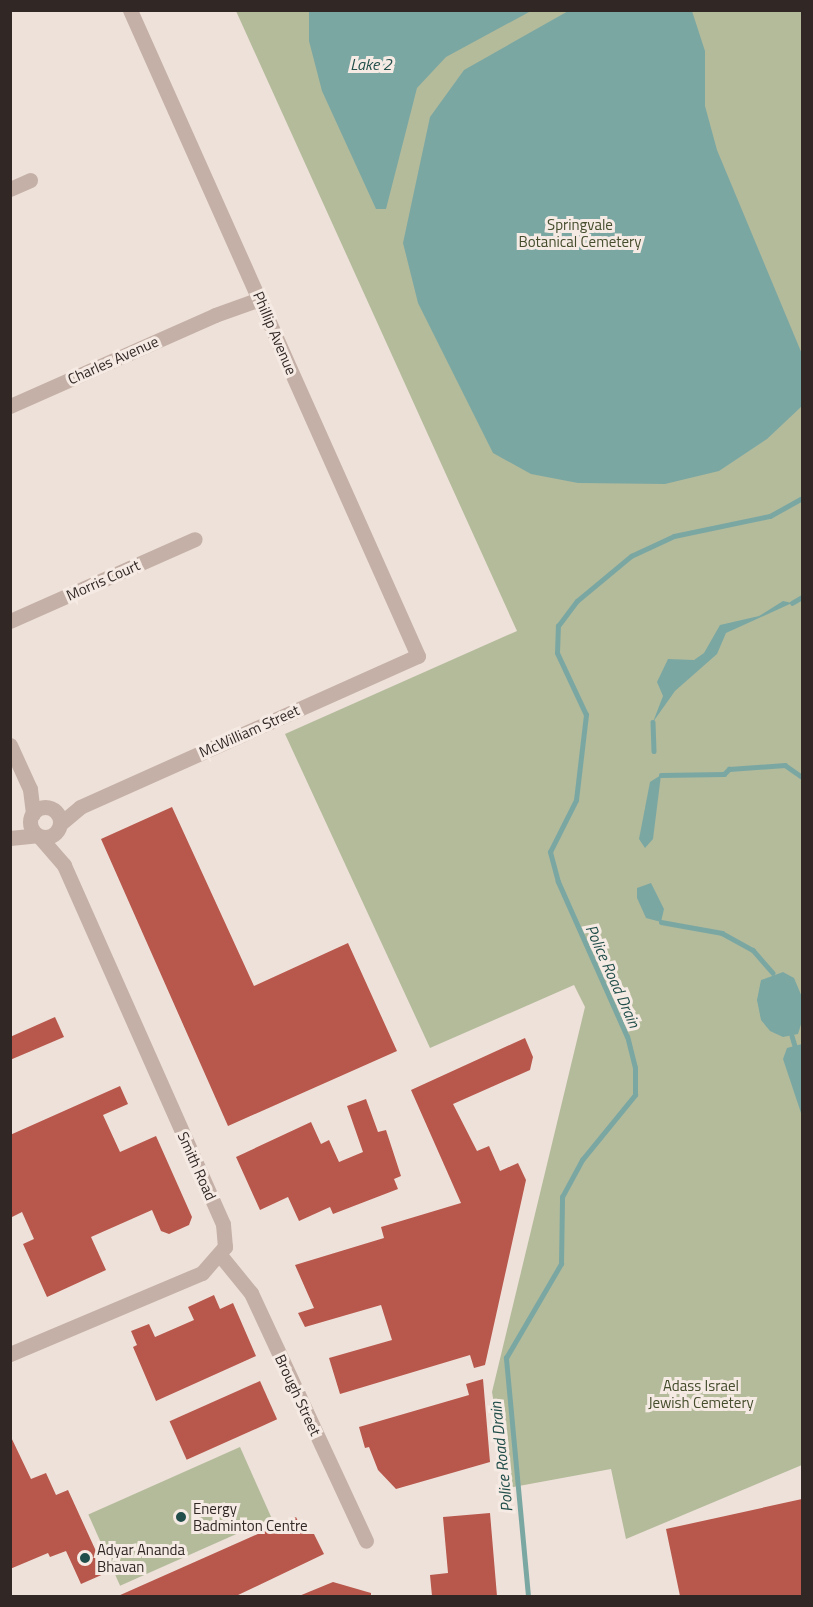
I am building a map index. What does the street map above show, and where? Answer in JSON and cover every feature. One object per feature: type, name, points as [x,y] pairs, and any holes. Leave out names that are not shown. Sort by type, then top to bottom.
[{"type":"street","name":"Phillip Avenue","points":[[130,10],[418,656]]},
{"type":"street","points":[[10,189],[30,180]]},
{"type":"street","name":"Charles Avenue","points":[[10,406],[258,294]]},
{"type":"street","name":"Morris Court","points":[[10,621],[195,538]]},
{"type":"street","name":"McWilliam Street","points":[[80,807],[50,809],[35,827],[51,836],[80,807],[418,656]]},
{"type":"street","points":[[10,745],[30,789],[35,827],[10,837]]},
{"type":"street","points":[[30,789],[50,809]]},
{"type":"street","name":"Smith Road","points":[[50,809],[60,825],[64,865]]},
{"type":"street","name":"Smith Road","points":[[35,827],[64,865],[223,1224],[225,1247],[220,1255]]},
{"type":"street","points":[[10,1354],[202,1273],[220,1255]]},
{"type":"street","name":"Brough Street","points":[[220,1255],[251,1293],[366,1541]]},
{"type":"green space","name":"Springvale Botanical Cemetery","points":[[236,11],[802,11],[802,1465],[626,1539],[611,1469],[508,1488],[492,1392],[585,1007],[574,985],[430,1048],[285,734],[517,631]]},
{"type":"green space","name":"Energy Badminton Centre","points":[[240,1447],[272,1518],[120,1586],[88,1515]]},
{"type":"water","name":"Lake 2","points":[[309,10],[531,11],[446,57],[417,88],[386,209],[376,209],[322,91],[309,41]]},
{"type":"water","points":[[570,10],[692,11],[705,51],[705,106],[717,150],[802,354],[802,406],[767,439],[719,471],[665,484],[578,483],[531,474],[493,453],[418,303],[403,243],[430,117],[464,70]]},
{"type":"water","points":[[783,601],[792,603],[726,633],[717,654],[675,691],[653,722],[663,696],[657,682],[668,659],[694,660],[704,653],[720,625],[759,616]]},
{"type":"water","points":[[661,775],[653,839],[645,848],[639,839],[650,782]]},
{"type":"water","points":[[651,883],[664,909],[661,922],[646,918],[637,898],[637,888]]},
{"type":"water","points":[[783,972],[794,978],[802,997],[802,1021],[798,1034],[783,1037],[770,1031],[761,1020],[757,1000],[761,980]]},
{"type":"water","points":[[802,1044],[802,1116],[783,1059],[787,1048]]},
{"type":"building","points":[[172,807],[254,986],[348,943],[397,1051],[228,1126],[101,839]]},
{"type":"building","points":[[55,1017],[64,1037],[10,1060],[10,1037]]},
{"type":"building","points":[[525,1038],[533,1057],[530,1070],[453,1104],[477,1151],[489,1146],[500,1171],[518,1163],[526,1180],[485,1365],[474,1368],[470,1355],[340,1394],[329,1358],[392,1340],[381,1305],[305,1327],[298,1313],[314,1308],[295,1265],[384,1238],[381,1227],[461,1203],[411,1090]]},
{"type":"building","points":[[120,1086],[128,1104],[103,1115],[120,1152],[156,1136],[192,1217],[189,1225],[169,1234],[161,1231],[152,1210],[91,1237],[106,1270],[47,1297],[23,1244],[34,1239],[22,1212],[10,1218],[10,1135]]},
{"type":"building","points":[[366,1099],[378,1132],[386,1130],[401,1176],[394,1179],[398,1189],[333,1214],[330,1207],[299,1221],[288,1197],[260,1210],[236,1157],[311,1122],[321,1144],[329,1140],[339,1162],[363,1152],[347,1106]]},
{"type":"building","points":[[214,1295],[220,1309],[233,1303],[256,1356],[156,1401],[133,1347],[137,1345],[131,1331],[149,1324],[155,1337],[194,1320],[188,1307]]},
{"type":"building","points":[[483,1379],[490,1462],[396,1489],[378,1470],[369,1447],[365,1448],[359,1427],[469,1395],[466,1384]]},
{"type":"building","points":[[260,1381],[277,1419],[187,1460],[170,1421]]},
{"type":"building","points":[[10,1435],[31,1479],[46,1473],[56,1495],[68,1490],[106,1573],[81,1584],[66,1551],[50,1557],[48,1553],[10,1569]]},
{"type":"building","points":[[802,1499],[802,1596],[680,1596],[666,1529]]},
{"type":"building","points":[[490,1513],[497,1596],[432,1596],[430,1575],[448,1573],[443,1517]]},
{"type":"building","points":[[296,1517],[304,1534],[314,1534],[324,1554],[236,1596],[118,1596]]},
{"type":"building","points":[[333,1582],[371,1593],[371,1596],[299,1596]]},
{"type":"waterway","name":"Police Road Drain","points":[[528,1596],[506,1358],[561,1264],[562,1197],[582,1160],[635,1095],[635,1068],[627,1037],[558,882],[550,852],[576,800],[586,715],[557,653],[558,626],[577,601],[631,556],[674,536],[770,516],[802,498]]},
{"type":"waterway","points":[[792,603],[802,597]]},
{"type":"waterway","points":[[653,722],[654,751]]},
{"type":"waterway","points":[[661,775],[724,774],[729,769],[785,765],[802,777]]},
{"type":"waterway","points":[[661,922],[722,933],[753,950],[773,973]]},
{"type":"waterway","points":[[792,1036],[795,1046]]},
{"type":"place","name":"Energy Badminton Centre","points":[[181,1517]]},
{"type":"place","name":"Adyar Ananda Bhavan","points":[[85,1558]]},
{"type":"park label","name":"Adass Israel Jewish Cemetery","points":[[701,1394]]}]
